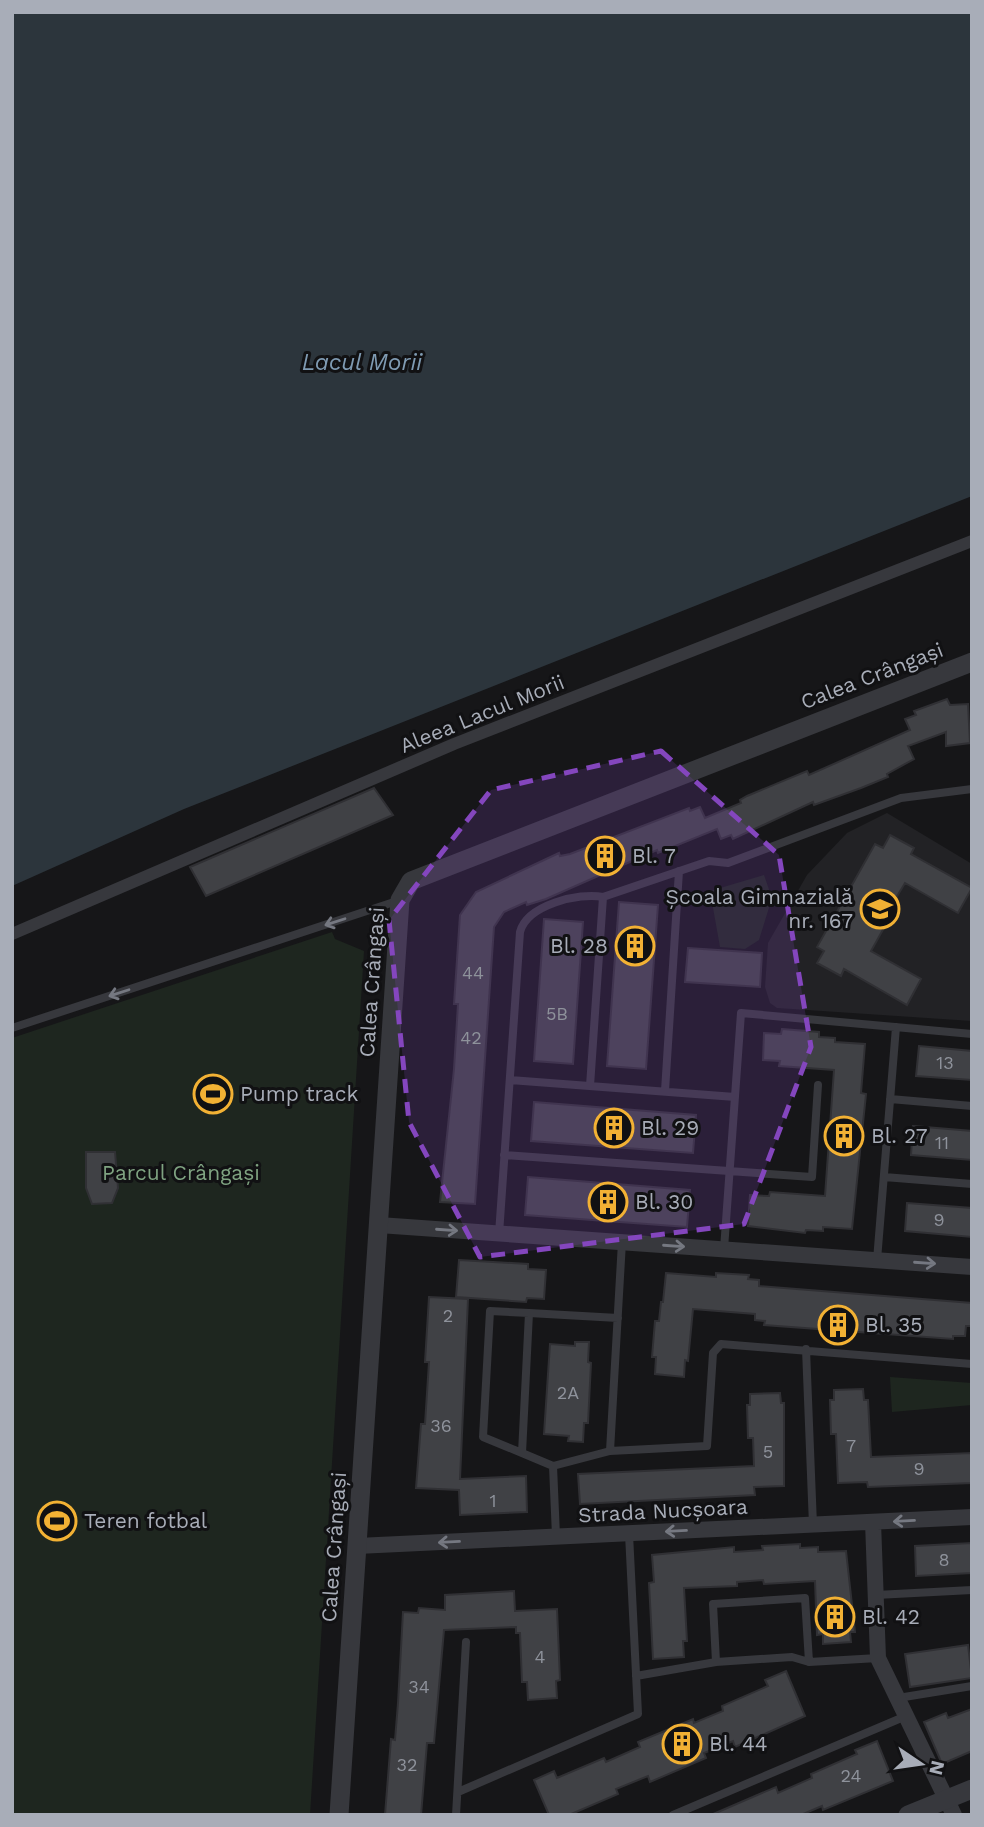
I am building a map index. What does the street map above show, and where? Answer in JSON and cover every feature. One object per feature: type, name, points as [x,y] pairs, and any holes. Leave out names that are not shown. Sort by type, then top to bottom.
[{"type":"street","name":"Aleea Lacul Morii","points":[[12,934],[454,744],[972,541]]},
{"type":"street","name":"Calea Crângași","points":[[339,1815],[400,900],[411,881],[972,662]]},
{"type":"street","points":[[379,1225],[972,1267]]},
{"type":"street","name":"Strada Nucșoara","points":[[357,1546],[972,1517]]},
{"type":"street","points":[[873,1522],[878,1658],[950,1807]]},
{"type":"street","points":[[908,1815],[950,1807],[972,1789]]},
{"type":"lane","points":[[499,1234],[522,926],[538,910],[590,894],[603,897],[709,861],[728,863],[901,797],[972,789]]},
{"type":"lane","points":[[665,1091],[679,871]]},
{"type":"lane","points":[[590,1086],[603,897]]},
{"type":"lane","points":[[12,1028],[400,900]]},
{"type":"lane","points":[[724,1250],[741,1013],[972,1034]]},
{"type":"lane","points":[[877,1260],[896,1027]]},
{"type":"lane","points":[[510,1080],[735,1097]]},
{"type":"lane","points":[[504,1155],[812,1177],[818,1085]]},
{"type":"lane","points":[[890,1099],[972,1106]]},
{"type":"lane","points":[[884,1177],[972,1184]]},
{"type":"lane","points":[[610,1451],[622,1242]]},
{"type":"lane","points":[[618,1318],[490,1311],[483,1437],[554,1466],[610,1451],[709,1445],[713,1353],[719,1344],[972,1364]]},
{"type":"lane","points":[[522,1452],[529,1313]]},
{"type":"lane","points":[[806,1349],[813,1525]]},
{"type":"lane","points":[[554,1466],[556,1537]]},
{"type":"lane","points":[[458,1792],[638,1714],[629,1534]]},
{"type":"lane","points":[[876,1595],[972,1590]]},
{"type":"lane","points":[[716,1661],[713,1604],[805,1598],[809,1662]]},
{"type":"lane","points":[[456,1815],[466,1642]]},
{"type":"lane","points":[[636,1676],[716,1661],[792,1657],[809,1662],[878,1658]]},
{"type":"lane","points":[[898,1698],[972,1686]]},
{"type":"lane","points":[[673,1815],[906,1716]]},
{"type":"highlighted area","points":[[661,751],[779,855],[811,1047],[744,1224],[480,1257],[409,1122],[389,920],[491,790]]},
{"type":"shaded area","name":"Școala Gimnazială nr. 167","points":[[887,813],[972,864],[972,1021],[777,1008],[770,1003],[765,987],[768,943],[807,875],[847,833]]},
{"type":"green space","points":[[764,875],[772,898],[759,940],[745,949],[720,947],[710,891]]},
{"type":"green space","name":"Parcul Crângași","points":[[332,932],[335,939],[364,951],[310,1815],[12,1815],[12,1038]]},
{"type":"green space","points":[[890,1377],[972,1383],[972,1405],[892,1412]]},
{"type":"water","name":"Lacul Morii","points":[[12,12],[972,12],[972,496],[184,809],[12,886]]},
{"type":"building","points":[[947,699],[950,705],[968,704],[970,743],[946,746],[946,732],[908,746],[914,759],[887,774],[888,777],[861,788],[814,805],[813,802],[733,839],[731,835],[721,839],[717,829],[658,853],[657,850],[546,899],[527,905],[526,902],[504,912],[494,927],[475,1204],[440,1202],[454,1069],[458,1004],[454,1004],[460,915],[476,892],[559,853],[560,856],[570,854],[689,808],[690,811],[700,807],[705,818],[741,803],[740,800],[747,796],[807,771],[809,775],[910,730],[905,719],[916,715],[914,711]]},
{"type":"building","points":[[374,788],[393,815],[206,896],[190,867]]},
{"type":"building","points":[[890,835],[914,848],[911,854],[972,888],[958,913],[905,883],[890,908],[894,910],[871,951],[921,979],[907,1005],[844,969],[841,976],[817,963],[824,951],[817,947],[875,844],[883,848]]},
{"type":"building","name":"Bl. 28","points":[[619,902],[658,905],[646,1069],[607,1066]]},
{"type":"building","points":[[544,919],[583,922],[573,1064],[534,1061]]},
{"type":"building","points":[[688,948],[762,953],[760,987],[685,982]]},
{"type":"building","name":"Bl. 27","points":[[782,1029],[819,1032],[819,1037],[835,1038],[835,1042],[865,1044],[861,1093],[866,1094],[852,1229],[823,1227],[823,1231],[806,1230],[805,1233],[748,1226],[750,1195],[769,1196],[770,1192],[825,1196],[834,1070],[779,1066],[780,1061],[763,1060],[764,1033],[781,1034]]},
{"type":"building","points":[[919,1046],[972,1051],[972,1080],[916,1076]]},
{"type":"building","name":"Bl. 29","points":[[534,1102],[696,1115],[693,1153],[531,1141]]},
{"type":"building","points":[[913,1126],[972,1131],[972,1160],[911,1155]]},
{"type":"building","points":[[86,1152],[115,1152],[118,1188],[112,1203],[92,1204],[86,1188]]},
{"type":"building","name":"Bl. 30","points":[[528,1177],[690,1190],[687,1227],[525,1215]]},
{"type":"building","points":[[907,1203],[972,1208],[972,1237],[905,1231]]},
{"type":"building","points":[[459,1260],[528,1264],[528,1269],[546,1270],[544,1299],[527,1298],[526,1302],[456,1297]]},
{"type":"building","name":"Bl. 35","points":[[666,1273],[716,1277],[716,1273],[749,1275],[748,1279],[759,1280],[759,1286],[972,1303],[972,1326],[966,1326],[965,1336],[953,1336],[953,1339],[764,1325],[765,1321],[755,1320],[755,1314],[693,1309],[684,1377],[655,1374],[656,1357],[652,1357],[655,1321],[659,1321]]},
{"type":"building","points":[[429,1297],[468,1299],[460,1479],[526,1476],[527,1512],[460,1515],[459,1490],[416,1488],[421,1424],[425,1424]]},
{"type":"building","points":[[575,1342],[589,1342],[588,1362],[591,1363],[588,1423],[584,1423],[583,1442],[568,1441],[569,1436],[544,1434],[550,1344],[575,1346]]},
{"type":"building","points":[[863,1389],[864,1400],[868,1400],[871,1457],[972,1453],[972,1483],[868,1487],[867,1482],[838,1483],[836,1434],[831,1434],[830,1400],[834,1400],[834,1390]]},
{"type":"building","points":[[780,1393],[781,1403],[784,1403],[784,1486],[754,1487],[755,1495],[580,1504],[578,1474],[754,1466],[753,1438],[748,1438],[747,1405],[750,1405],[750,1394]]},
{"type":"building","points":[[972,1543],[972,1573],[916,1576],[915,1546]]},
{"type":"building","name":"Bl. 42","points":[[800,1544],[800,1548],[818,1547],[818,1552],[846,1551],[855,1632],[850,1632],[851,1642],[823,1644],[823,1634],[817,1635],[815,1581],[764,1584],[763,1580],[737,1582],[737,1586],[684,1588],[687,1641],[683,1641],[684,1657],[653,1659],[649,1583],[654,1582],[652,1555],[734,1547],[734,1552],[763,1550],[762,1546]]},
{"type":"building","points":[[514,1591],[515,1611],[557,1609],[560,1680],[556,1681],[557,1698],[528,1700],[527,1682],[522,1682],[520,1633],[516,1633],[516,1627],[444,1630],[434,1743],[427,1743],[421,1815],[385,1815],[391,1739],[395,1740],[403,1612],[418,1613],[419,1608],[445,1610],[445,1595]]},
{"type":"building","points":[[968,1645],[972,1678],[910,1687],[905,1654]]},
{"type":"building","name":"Bl. 44","points":[[786,1671],[805,1716],[735,1747],[733,1741],[704,1753],[706,1758],[650,1782],[648,1776],[616,1789],[618,1794],[569,1815],[549,1815],[534,1780],[554,1771],[557,1778],[604,1758],[606,1762],[640,1747],[638,1742],[693,1719],[694,1723],[723,1711],[722,1706],[768,1686],[765,1680]]},
{"type":"building","points":[[972,1709],[972,1751],[942,1764],[924,1722],[946,1713],[948,1718]]},
{"type":"building","points":[[877,1741],[893,1781],[823,1810],[822,1806],[801,1815],[711,1815],[776,1787],[778,1793],[812,1778],[811,1774],[857,1754],[855,1750]]},
{"type":"place","name":"Bl. 7","points":[[605,856]]},
{"type":"place","name":"Școala Gimnazială nr. 167","points":[[880,909]]},
{"type":"place","name":"Bl. 28","points":[[635,946]]},
{"type":"place","name":"Pump track","points":[[213,1094]]},
{"type":"place","name":"Bl. 29","points":[[614,1128]]},
{"type":"place","name":"Bl. 27","points":[[844,1136]]},
{"type":"place","name":"Bl. 30","points":[[608,1202]]},
{"type":"place","name":"Bl. 35","points":[[838,1325]]},
{"type":"place","name":"Teren fotbal","points":[[57,1521]]},
{"type":"place","name":"Bl. 42","points":[[835,1617]]},
{"type":"place","name":"Bl. 44","points":[[682,1744]]}]
